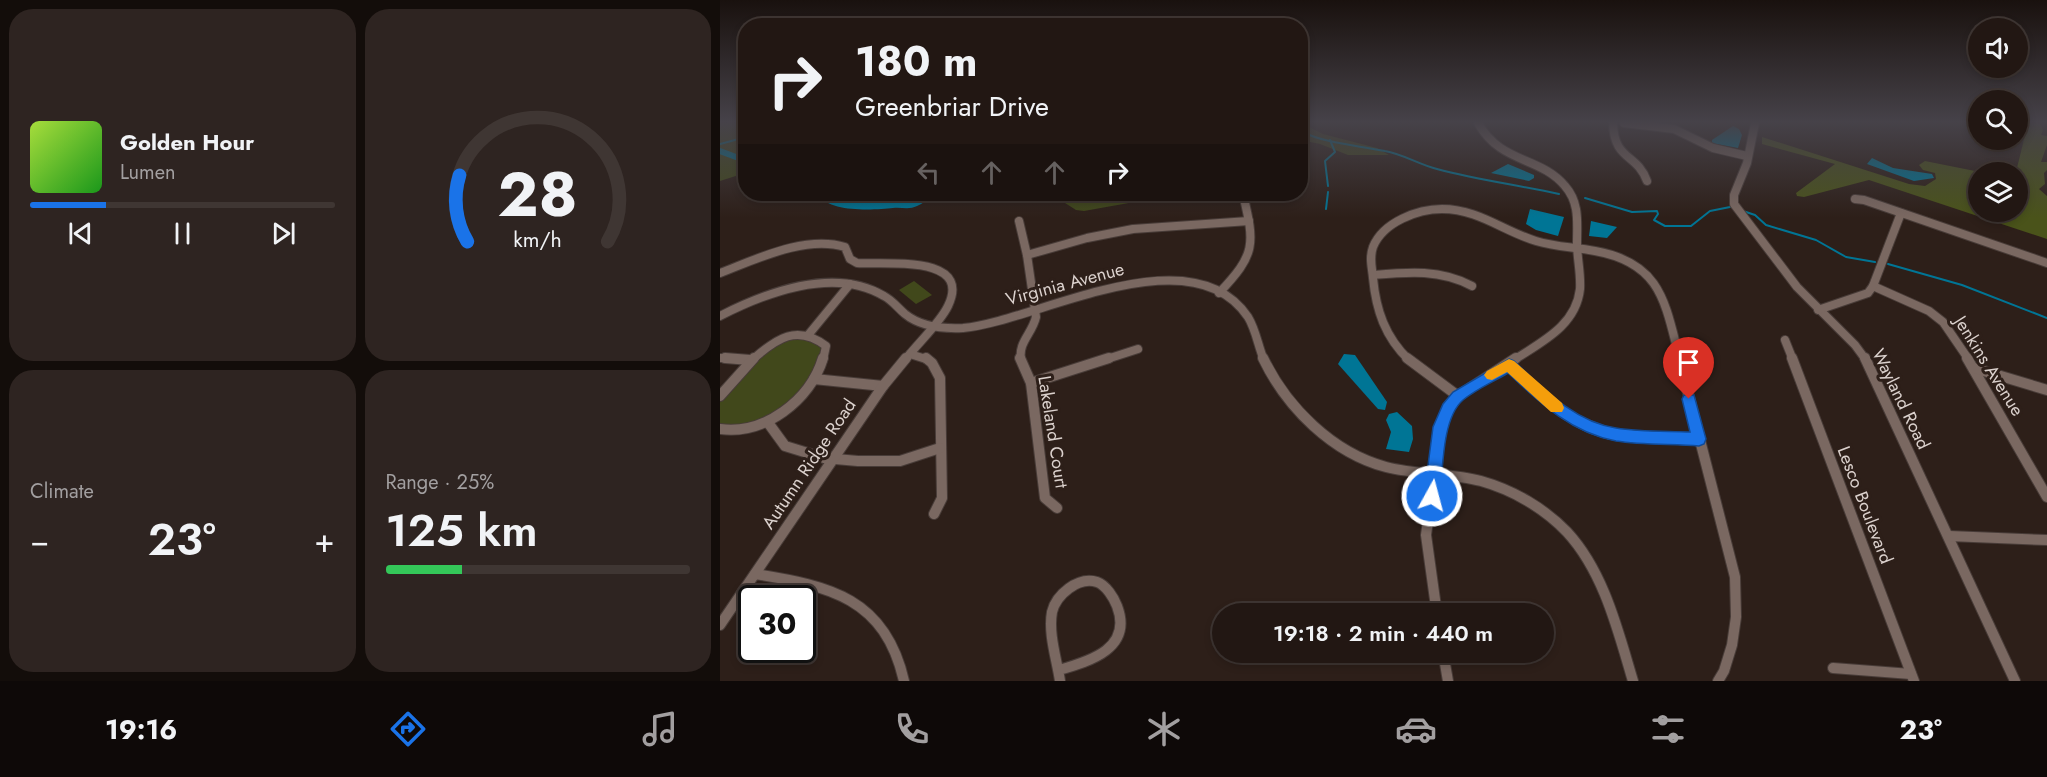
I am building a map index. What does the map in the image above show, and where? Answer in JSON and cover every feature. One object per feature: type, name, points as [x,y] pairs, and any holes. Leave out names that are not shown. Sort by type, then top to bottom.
[{"type":"street","points":[[1435,603],[1426,535],[1441,427],[1448,408],[1458,396],[1555,333],[1567,322],[1577,306],[1580,292],[1577,248],[1578,210],[1567,188],[1544,169],[1514,155]]},
{"type":"street","points":[[1622,155],[1645,175],[1647,181]]},
{"type":"street","points":[[1743,155],[1748,156]]},
{"type":"street","name":"Wayland Road","points":[[1748,156],[1745,170],[1734,195],[1734,204],[1797,287],[1855,345],[1868,362],[2015,681]]},
{"type":"street","points":[[1856,199],[2047,263]]},
{"type":"street","points":[[1219,293],[1245,264],[1252,247],[1245,201]]},
{"type":"street","points":[[1458,396],[1412,363],[1392,340],[1380,318],[1374,298],[1371,257],[1381,235],[1405,218],[1440,209],[1475,213],[1534,241],[1607,253],[1626,259],[1646,271],[1657,284],[1664,299],[1735,577],[1737,607],[1733,641],[1722,676],[1718,681]]},
{"type":"street","points":[[1818,310],[1860,298],[1868,293],[1873,286],[1901,213]]},
{"type":"street","name":"Lakeland Court","points":[[1019,221],[1027,255],[1033,309],[1036,317],[1034,326],[1020,346],[1020,358],[1031,382],[1046,498],[1057,508]]},
{"type":"street","points":[[1027,255],[1125,229],[1151,226],[1211,226],[1249,221]]},
{"type":"street","name":"Autumn Ridge Road","points":[[720,273],[773,255],[825,242],[843,245],[848,250],[850,259],[857,263],[933,267],[948,274],[954,282],[956,293],[948,307],[883,386],[720,625]]},
{"type":"street","points":[[1373,275],[1437,272],[1451,275],[1472,286]]},
{"type":"street","name":"Virginia Avenue","points":[[720,316],[755,299],[786,289],[823,283],[866,287],[884,295],[911,318],[931,326],[948,329],[970,327],[1118,285],[1143,281],[1184,283],[1219,293],[1247,316],[1260,353],[1273,375],[1328,439],[1348,452],[1378,466],[1480,481],[1509,491],[1540,508],[1565,530],[1583,553],[1601,583],[1632,681]]},
{"type":"street","points":[[809,334],[850,284]]},
{"type":"street","name":"Jenkins Avenue","points":[[1873,286],[1929,311],[1943,322],[1974,368],[2047,497]]},
{"type":"street","points":[[720,396],[750,360],[767,346],[783,339],[809,334],[820,339],[826,346],[826,359],[814,379],[779,417],[769,424],[736,433],[720,429]]},
{"type":"street","name":"Lesco Boulevard","points":[[1785,340],[1913,678]]},
{"type":"street","points":[[1031,382],[1138,349]]},
{"type":"street","points":[[910,354],[926,357],[934,364],[940,378],[942,498],[934,514]]},
{"type":"street","points":[[720,358],[750,360]]},
{"type":"street","points":[[1509,365],[1550,403],[1594,429],[1616,434],[1699,439]]},
{"type":"street","points":[[1974,368],[2047,390]]},
{"type":"street","points":[[814,379],[883,386]]},
{"type":"street","points":[[769,424],[784,446],[800,453],[833,458],[873,462],[902,461],[940,448]]},
{"type":"street","points":[[1949,536],[2047,540]]},
{"type":"street","points":[[755,574],[805,582],[846,596],[873,616],[892,643],[904,681]]},
{"type":"street","points":[[1082,582],[1097,582],[1103,585],[1115,600],[1121,613],[1120,630],[1107,651],[1059,675],[1052,614],[1055,605],[1073,585],[1082,582]]},
{"type":"street","points":[[1445,663],[1448,681]]},
{"type":"street","points":[[1833,668],[1913,678]]},
{"type":"green space","points":[[720,155],[738,155],[738,175],[720,181]]},
{"type":"green space","points":[[1801,155],[1818,155],[1909,184],[1925,186],[1936,179],[1935,173],[1923,170],[1919,165],[1925,161],[1968,170],[1968,213],[1869,180],[1804,197],[1797,196],[1796,193],[1835,164]]},
{"type":"green space","points":[[2020,155],[2044,155],[2041,162],[2047,162],[2047,170],[2044,173],[2045,184],[2039,189],[2047,196],[2047,239],[1996,222],[2028,222],[2028,162],[2018,162]]},
{"type":"green space","points":[[1062,201],[1140,201],[1084,211],[1076,210]]},
{"type":"green space","points":[[914,281],[932,295],[916,304],[899,290]]},
{"type":"green space","points":[[798,334],[822,342],[826,359],[779,417],[720,429],[720,396],[750,360]]},
{"type":"water","points":[[1872,158],[1893,168],[1932,174],[1934,178],[1914,181],[1867,164]]},
{"type":"water","points":[[1508,164],[1534,175],[1534,178],[1529,181],[1491,173]]},
{"type":"water","points":[[826,201],[924,201],[911,208],[852,209]]},
{"type":"water","points":[[1530,209],[1564,217],[1558,236],[1536,230],[1526,224]]},
{"type":"water","points":[[1591,221],[1617,227],[1607,238],[1589,236]]},
{"type":"water","points":[[1344,354],[1355,355],[1387,402],[1385,410],[1378,409],[1338,364]]},
{"type":"water","points":[[1397,412],[1412,426],[1413,439],[1409,452],[1386,449],[1391,432],[1386,420],[1389,414]]},
{"type":"waterway","points":[[730,155],[738,157]]},
{"type":"waterway","points":[[1328,186],[1325,161],[1332,155]]},
{"type":"waterway","points":[[1399,155],[1452,173],[1559,194]]},
{"type":"waterway","points":[[1326,209],[1328,192]]},
{"type":"waterway","points":[[1585,198],[1632,212],[1657,211],[1658,214],[1654,220],[1665,226],[1691,226],[1710,211],[1730,207]]},
{"type":"waterway","points":[[1743,211],[1755,215],[1766,225],[1816,240],[1846,257],[1875,262]]},
{"type":"waterway","points":[[1888,264],[1962,285],[2047,318]]},
{"type":"slow traffic","points":[[1492,375],[1509,365],[1556,408]]},
{"type":"route","points":[[1432,496],[1437,448],[1448,408],[1458,396],[1509,365],[1550,403],[1571,417],[1594,429],[1616,434],[1699,439],[1689,399]]}]
